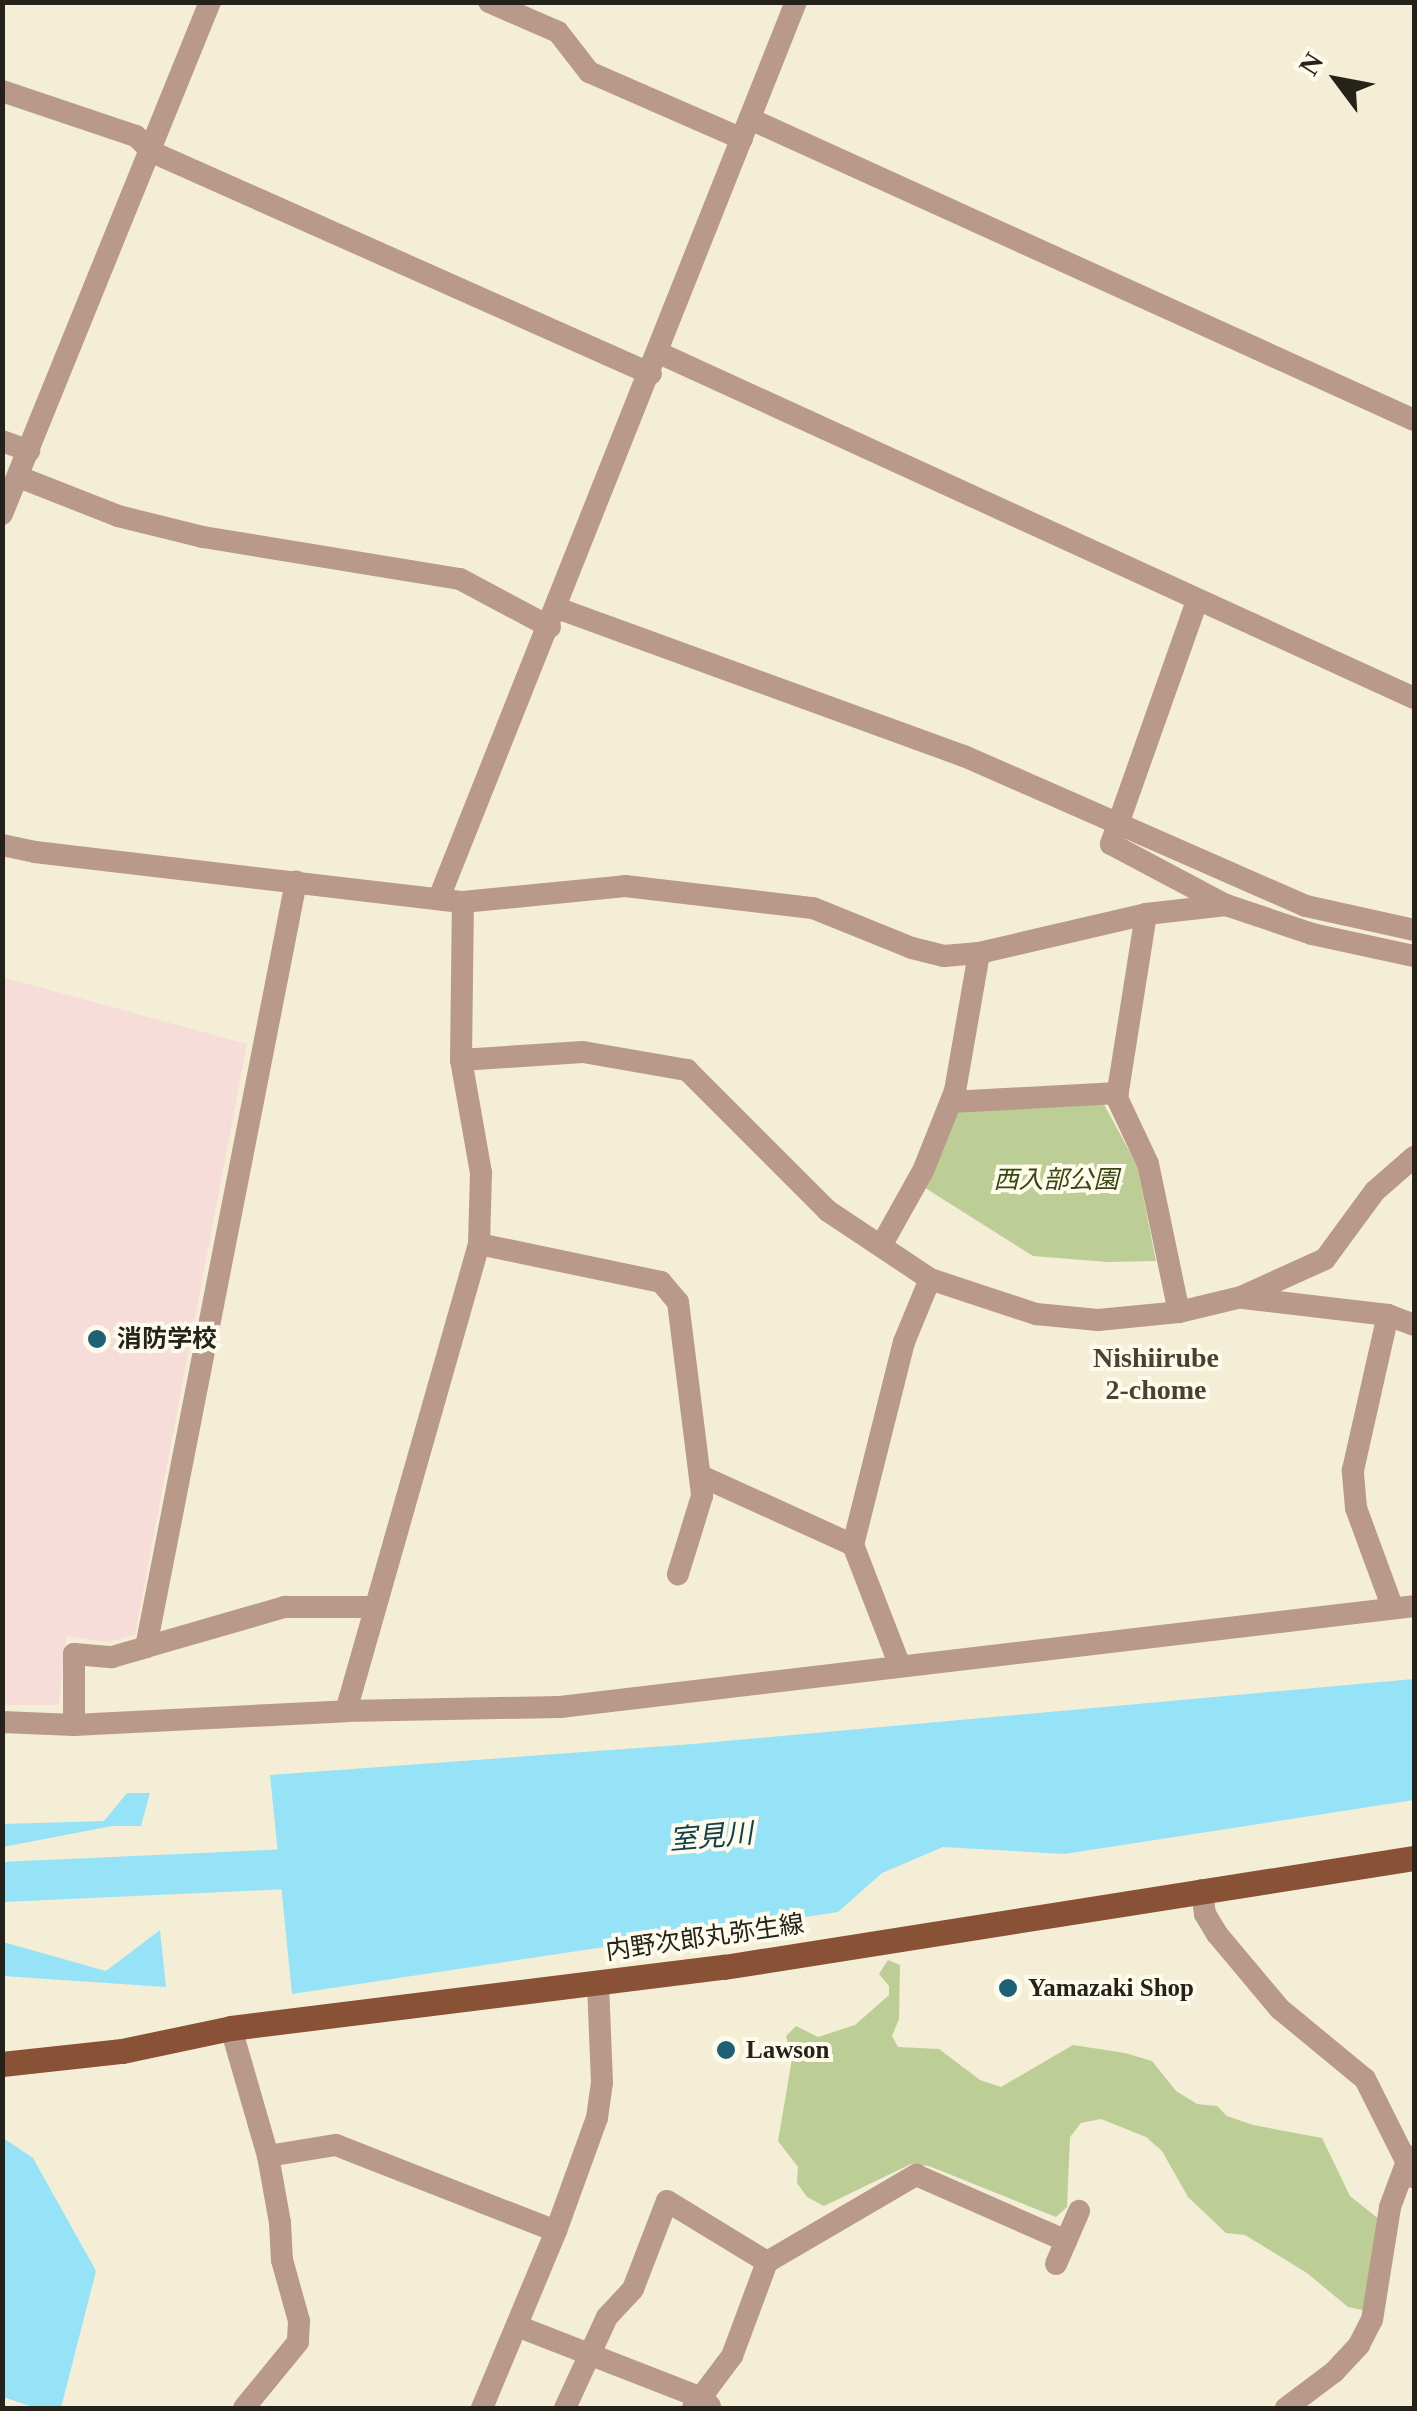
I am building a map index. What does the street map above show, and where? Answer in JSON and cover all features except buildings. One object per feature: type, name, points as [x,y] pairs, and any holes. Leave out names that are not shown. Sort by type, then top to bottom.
[{"type":"main road","name":"内野次郎丸弥生線","points":[[2,2064],[122,2052],[231,2028],[598,1984],[1414,1858]]},
{"type":"street","points":[[2,514],[210,2]]},
{"type":"street","points":[[489,2],[558,32],[589,72],[746,129],[1414,420]]},
{"type":"street","points":[[439,898],[554,618],[796,2]]},
{"type":"street","points":[[2,90],[136,136],[152,152],[655,364],[1414,698]]},
{"type":"street","points":[[2,441],[30,451]]},
{"type":"street","points":[[19,478],[118,516],[203,537],[460,580],[554,618],[964,756],[1116,826],[1306,906],[1414,930]]},
{"type":"street","points":[[1196,601],[1111,844],[1226,905],[1312,934],[1414,956]]},
{"type":"street","points":[[2,844],[35,852],[463,902],[624,886],[813,908],[912,948],[944,956],[979,954],[1146,914],[1226,905]]},
{"type":"street","points":[[146,1647],[296,882]]},
{"type":"street","points":[[346,1711],[479,1244],[481,1173],[462,1060],[463,902]]},
{"type":"street","points":[[1146,914],[1118,1093],[1148,1164],[1179,1312]]},
{"type":"street","points":[[882,1246],[923,1171],[950,1102],[979,954]]},
{"type":"street","points":[[462,1060],[583,1052],[688,1070],[828,1210],[930,1279],[1036,1314],[1098,1320],[1179,1312],[1241,1298],[1325,1259],[1375,1191],[1414,1158]]},
{"type":"street","points":[[950,1102],[1118,1093]]},
{"type":"street","points":[[479,1244],[661,1282],[678,1302],[702,1496],[678,1574]]},
{"type":"street","points":[[900,1666],[853,1545],[904,1342],[930,1279]]},
{"type":"street","points":[[1241,1298],[1388,1315],[1414,1325]]},
{"type":"street","points":[[2,1722],[74,1725],[346,1711],[560,1707],[1403,1606],[1356,1508],[1353,1470],[1388,1315]]},
{"type":"street","points":[[701,1476],[853,1545]]},
{"type":"street","points":[[74,1725],[74,1654],[112,1657],[286,1607],[375,1607]]},
{"type":"street","points":[[1202,1890],[1205,1914],[1217,1934],[1280,2010],[1365,2079],[1412,2161],[1390,2206],[1372,2320],[1359,2344],[1334,2372],[1286,2408]]},
{"type":"street","points":[[482,2408],[556,2231],[597,2118],[602,2083],[598,1984]]},
{"type":"street","points":[[231,2028],[268,2156],[282,2260],[299,2321],[298,2342],[244,2408]]},
{"type":"street","points":[[268,2156],[336,2145],[556,2231]]},
{"type":"street","points":[[517,2326],[703,2405],[732,2356],[768,2262],[916,2175],[1066,2241]]},
{"type":"street","points":[[564,2408],[587,2353],[608,2317],[633,2289],[668,2201],[768,2262]]},
{"type":"street","points":[[1056,2264],[1079,2211]]},
{"type":"shaded area","name":"消防学校","points":[[2,977],[247,1044],[135,1634],[109,1642],[66,1636],[59,1705],[3,1705]]},
{"type":"green space","name":"西入部公園","points":[[1101,1099],[1137,1165],[1156,1261],[1033,1256],[922,1186],[957,1111]]},
{"type":"green space","points":[[888,1960],[900,1965],[899,2019],[892,2036],[898,2047],[939,2049],[980,2080],[1001,2087],[1073,2045],[1125,2053],[1152,2061],[1176,2091],[1197,2104],[1217,2106],[1227,2116],[1253,2125],[1322,2138],[1350,2196],[1380,2220],[1368,2306],[1362,2310],[1348,2307],[1307,2273],[1245,2235],[1226,2233],[1188,2197],[1162,2151],[1146,2137],[1101,2119],[1081,2123],[1070,2137],[1067,2207],[1056,2217],[929,2166],[911,2164],[824,2206],[807,2197],[797,2183],[798,2167],[778,2141],[792,2059],[786,2036],[796,2026],[818,2037],[855,2025],[889,1995],[889,1986],[879,1974]]},
{"type":"water","points":[[1414,1679],[1414,1800],[1064,1854],[943,1847],[882,1873],[838,1912],[292,1994],[270,1775],[693,1744]]},
{"type":"water","points":[[127,1793],[150,1793],[141,1826],[112,1826],[3,1847],[3,1824],[104,1821]]},
{"type":"water","points":[[160,1930],[166,1987],[3,1976],[3,1942],[106,1971]]},
{"type":"water","points":[[3,2138],[33,2158],[96,2271],[61,2408],[36,2408],[3,2397]]},
{"type":"waterway","name":"室見川","points":[[2,1882],[332,1867]]},
{"type":"place","name":"消防学校","points":[[97,1339]]},
{"type":"place","name":"Yamazaki Shop","points":[[1008,1988]]},
{"type":"place","name":"Lawson","points":[[726,2050]]},
{"type":"district","name":"Nishiirube 2-chome","points":[[1156,1374]]}]
